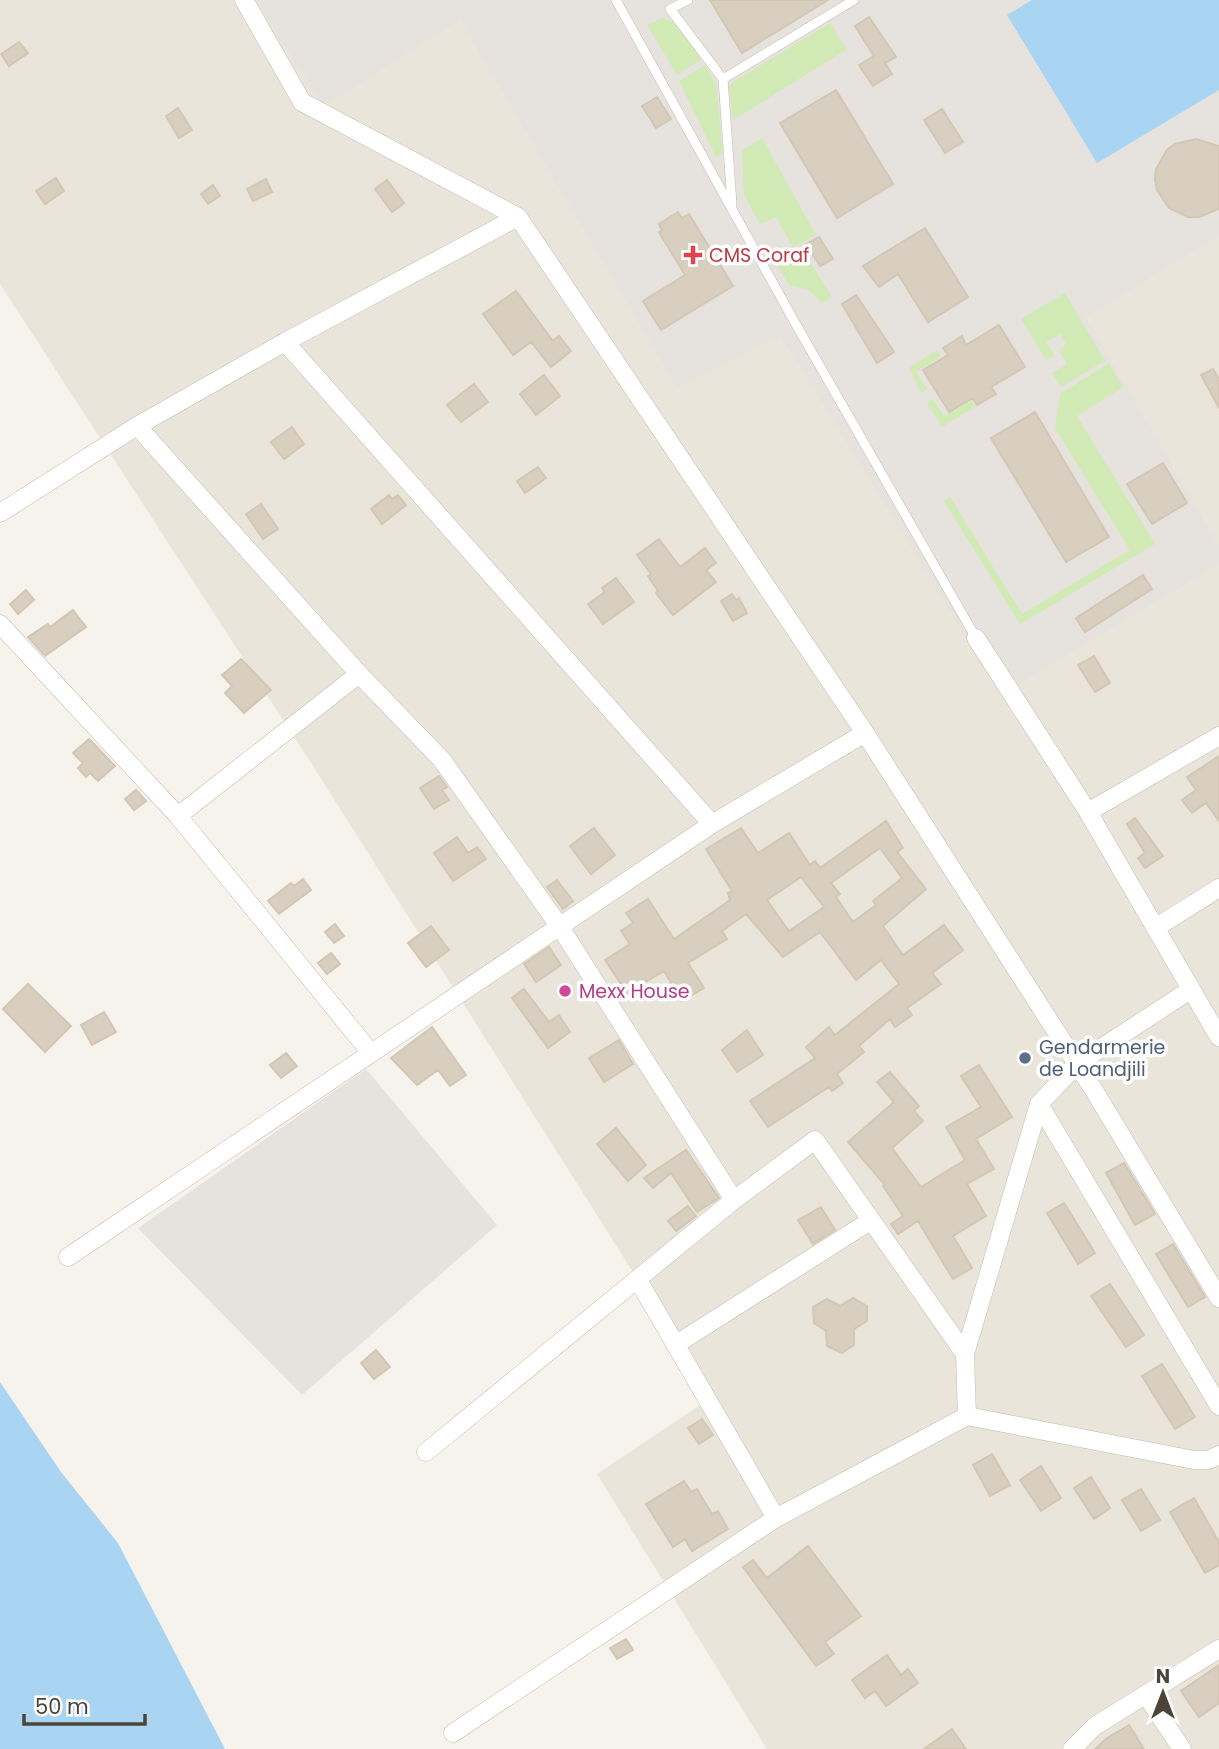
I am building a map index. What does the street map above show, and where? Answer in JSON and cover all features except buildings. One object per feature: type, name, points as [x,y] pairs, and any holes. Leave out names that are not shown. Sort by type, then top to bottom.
[{"type":"street","points":[[244,0],[302,102],[519,217],[865,733],[1077,1064],[1219,1298]]},
{"type":"street","points":[[0,513],[137,426],[285,342],[519,217]]},
{"type":"street","points":[[285,342],[712,824]]},
{"type":"street","points":[[137,426],[359,674],[442,760],[559,927],[734,1200]]},
{"type":"street","points":[[0,624],[178,816],[371,1053]]},
{"type":"street","points":[[976,638],[1088,812],[1190,990],[1213,1012],[1219,1037]]},
{"type":"street","points":[[178,816],[359,674]]},
{"type":"street","points":[[68,1257],[712,824],[865,733]]},
{"type":"street","points":[[1088,812],[1219,736]]},
{"type":"street","points":[[1155,928],[1219,888]]},
{"type":"street","points":[[968,1416],[965,1354],[1039,1104],[1077,1064],[1190,990]]},
{"type":"street","points":[[1039,1104],[1219,1406]]},
{"type":"street","points":[[426,1452],[734,1200],[815,1140],[965,1354]]},
{"type":"street","points":[[675,1345],[870,1221]]},
{"type":"street","points":[[638,1280],[776,1518]]},
{"type":"street","points":[[453,1733],[776,1518],[968,1416],[1194,1460],[1208,1460],[1219,1455]]},
{"type":"street","points":[[1072,1749],[1095,1726],[1219,1649]]},
{"type":"street","points":[[1146,1695],[1182,1749]]},
{"type":"lane","points":[[616,0],[976,638]]},
{"type":"lane","points":[[688,0],[670,9],[723,79],[733,209]]},
{"type":"lane","points":[[723,79],[854,0]]},
{"type":"shaded area","points":[[0,0],[1219,0],[1219,1749],[767,1749],[597,1474],[712,1397],[306,755],[0,284]]},
{"type":"shaded area","points":[[255,0],[1219,0],[1219,235],[1086,317],[1219,546],[1219,564],[1001,694],[780,335],[677,388],[460,20],[324,106]]},
{"type":"shaded area","points":[[366,1069],[497,1225],[302,1395],[138,1228]]},
{"type":"green space","points":[[663,18],[680,25],[701,60],[677,75],[647,25]]},
{"type":"green space","points":[[830,23],[847,49],[733,120],[729,87],[733,82]]},
{"type":"green space","points":[[705,65],[716,84],[723,154],[716,157],[679,81]]},
{"type":"green space","points":[[762,138],[816,235],[793,247],[776,217],[760,224],[744,195],[742,151]]},
{"type":"green space","points":[[800,247],[832,297],[822,303],[808,289],[790,286],[775,262]]},
{"type":"green space","points":[[1065,293],[1105,361],[1061,387],[1052,373],[1067,364],[1059,350],[1066,344],[1060,334],[1046,342],[1054,355],[1046,360],[1021,319]]},
{"type":"green space","points":[[937,350],[941,356],[916,372],[927,389],[921,393],[909,368]]},
{"type":"green space","points":[[1109,363],[1123,387],[1077,416],[1155,544],[1020,624],[944,501],[950,497],[1022,614],[1130,550],[1055,428],[1060,394]]},
{"type":"green space","points":[[933,399],[944,416],[972,400],[976,406],[942,427],[927,403]]},
{"type":"water","points":[[1032,0],[1219,0],[1219,90],[1097,163],[1007,15]]},
{"type":"water","points":[[0,1382],[61,1472],[118,1543],[225,1749],[0,1749]]},
{"type":"place","name":"CMS Coraf","points":[[693,255]]},
{"type":"place","name":"Mexx House","points":[[565,991]]},
{"type":"place","name":"Gendarmerie de Loandjili","points":[[1025,1058]]}]
